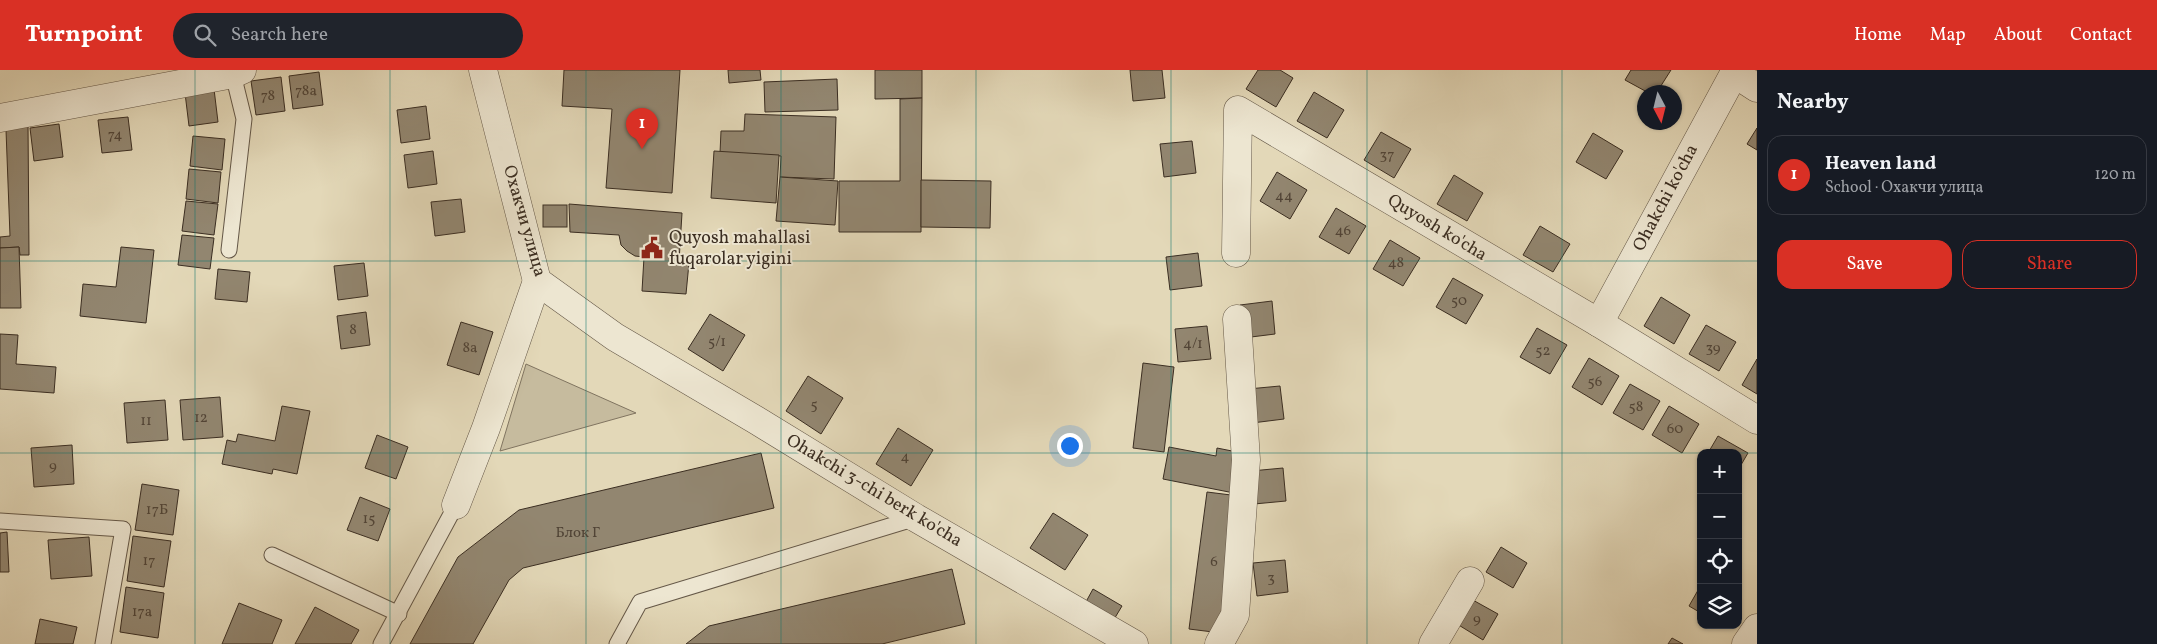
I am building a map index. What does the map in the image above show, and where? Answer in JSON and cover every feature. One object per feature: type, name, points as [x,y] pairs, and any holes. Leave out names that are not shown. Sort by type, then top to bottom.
[{"type":"street","name":"Охакчи улица","points":[[483,70],[537,281],[615,337]]},
{"type":"street","points":[[0,118],[238,72]]},
{"type":"street","name":"Ohakchi ko'cha","points":[[1599,323],[1735,72],[1757,88]]},
{"type":"street","name":"Quyosh ko'cha","points":[[1236,253],[1238,110],[1599,323],[1757,420]]},
{"type":"street","points":[[456,505],[486,428],[537,281]]},
{"type":"street","points":[[1219,644],[1235,615],[1246,460],[1237,319]]},
{"type":"street","name":"Ohakchi 3-chi berk ko'cha","points":[[615,337],[1128,643]]},
{"type":"street","points":[[1433,644],[1470,582]]},
{"type":"street","points":[[1746,644],[1757,628]]},
{"type":"lane","points":[[229,250],[244,118],[238,72]]},
{"type":"lane","points":[[381,644],[456,505]]},
{"type":"lane","points":[[617,644],[640,602],[916,518]]},
{"type":"lane","points":[[0,521],[123,528],[103,644]]},
{"type":"lane","points":[[272,555],[398,614]]},
{"type":"shaded area","points":[[526,364],[636,413],[500,451]]},
{"type":"building","points":[[564,70],[680,70],[672,193],[606,188],[612,109],[562,106]]},
{"type":"building","points":[[728,70],[760,70],[761,80],[729,83]]},
{"type":"building","points":[[875,70],[922,70],[922,98],[875,99]]},
{"type":"building","points":[[1130,70],[1162,70],[1165,98],[1133,101]]},
{"type":"building","points":[[1258,70],[1280,70],[1293,78],[1276,107],[1246,89]]},
{"type":"building","points":[[1631,70],[1671,70],[1661,85],[1637,85],[1637,87],[1625,80]]},
{"type":"building","points":[[319,72],[323,105],[293,109],[289,76]]},
{"type":"building","points":[[281,77],[285,111],[256,115],[251,81]]},
{"type":"building","points":[[837,79],[838,110],[765,112],[764,82]]},
{"type":"building","points":[[214,89],[218,122],[189,126],[185,93]]},
{"type":"building","points":[[1314,92],[1344,110],[1327,138],[1297,121]]},
{"type":"building","points":[[922,98],[921,232],[839,232],[839,181],[900,181],[900,99]]},
{"type":"building","points":[[426,106],[430,139],[401,143],[397,110]]},
{"type":"building","points":[[745,114],[836,117],[834,179],[780,177],[781,156],[720,153],[721,131],[744,131]]},
{"type":"building","points":[[128,117],[132,150],[102,153],[98,120]]},
{"type":"building","points":[[59,124],[63,157],[34,161],[30,128]]},
{"type":"building","points":[[28,125],[29,255],[20,255],[19,247],[0,248],[0,237],[10,236],[6,130]]},
{"type":"building","points":[[1757,128],[1757,150],[1747,144]]},
{"type":"building","points":[[1381,132],[1411,149],[1394,178],[1364,160]]},
{"type":"building","points":[[1593,133],[1623,151],[1606,179],[1576,162]]},
{"type":"building","points":[[193,136],[225,139],[222,170],[190,166]]},
{"type":"building","points":[[1192,141],[1196,173],[1164,177],[1160,144]]},
{"type":"building","points":[[433,151],[437,184],[408,188],[404,155]]},
{"type":"building","points":[[714,151],[779,155],[776,203],[711,198]]},
{"type":"building","points":[[189,169],[221,172],[218,203],[186,199]]},
{"type":"building","points":[[1277,172],[1307,190],[1290,219],[1260,201]]},
{"type":"building","points":[[1454,175],[1483,193],[1467,221],[1437,204]]},
{"type":"building","points":[[780,177],[838,181],[835,225],[776,221]]},
{"type":"building","points":[[921,180],[991,181],[990,228],[921,227]]},
{"type":"building","points":[[461,199],[465,232],[435,236],[431,202]]},
{"type":"building","points":[[186,201],[218,204],[214,235],[182,231]]},
{"type":"building","name":"Quyosh mahallasi fuqarolar yigini","points":[[569,204],[682,213],[679,262],[689,263],[686,294],[642,291],[644,257],[635,256],[627,251],[621,245],[619,235],[570,232]]},
{"type":"building","points":[[543,205],[567,205],[567,227],[543,227]]},
{"type":"building","points":[[1336,208],[1366,226],[1349,254],[1319,237]]},
{"type":"building","points":[[1540,226],[1570,244],[1553,272],[1523,255]]},
{"type":"building","points":[[182,235],[214,238],[210,269],[178,265]]},
{"type":"building","points":[[1390,240],[1420,258],[1403,286],[1373,269]]},
{"type":"building","points":[[19,247],[21,308],[0,308],[0,248]]},
{"type":"building","points":[[121,247],[154,250],[146,323],[80,316],[83,284],[116,287]]},
{"type":"building","points":[[1198,253],[1202,286],[1170,290],[1166,257]]},
{"type":"building","points":[[364,263],[368,296],[338,300],[334,266]]},
{"type":"building","points":[[218,269],[250,272],[247,302],[215,299]]},
{"type":"building","points":[[1453,278],[1483,295],[1466,324],[1436,307]]},
{"type":"building","points":[[1661,297],[1690,315],[1674,344],[1644,326]]},
{"type":"building","points":[[1272,301],[1275,334],[1243,338],[1240,305]]},
{"type":"building","points":[[366,312],[370,345],[341,349],[337,316]]},
{"type":"building","points":[[710,314],[745,335],[723,371],[688,349]]},
{"type":"building","points":[[461,322],[493,332],[479,375],[447,365]]},
{"type":"building","points":[[1706,325],[1736,342],[1719,371],[1689,354]]},
{"type":"building","points":[[1207,326],[1211,359],[1178,362],[1175,329]]},
{"type":"building","points":[[1537,328],[1567,345],[1550,374],[1520,357]]},
{"type":"building","points":[[0,334],[18,335],[16,364],[56,367],[54,393],[0,389]]},
{"type":"building","points":[[1589,358],[1619,376],[1602,405],[1572,387]]},
{"type":"building","points":[[1757,359],[1757,394],[1742,385]]},
{"type":"building","points":[[1143,363],[1174,367],[1164,452],[1133,448]]},
{"type":"building","points":[[808,376],[843,398],[821,434],[786,411]]},
{"type":"building","points":[[1630,384],[1660,401],[1643,430],[1613,413]]},
{"type":"building","points":[[1280,386],[1284,419],[1252,423],[1248,389]]},
{"type":"building","points":[[220,397],[223,437],[183,440],[180,400]]},
{"type":"building","points":[[165,400],[168,440],[127,443],[124,403]]},
{"type":"building","points":[[282,406],[310,411],[297,474],[273,469],[272,474],[222,464],[227,440],[236,442],[238,434],[275,441]]},
{"type":"building","points":[[1669,406],[1699,424],[1682,453],[1652,435]]},
{"type":"building","points":[[898,428],[933,450],[911,486],[876,464]]},
{"type":"building","points":[[377,435],[408,447],[396,479],[365,468]]},
{"type":"building","points":[[1718,436],[1741,449],[1710,449]]},
{"type":"building","points":[[72,445],[74,484],[34,487],[31,448]]},
{"type":"building","points":[[1169,447],[1216,456],[1217,448],[1242,453],[1234,493],[1163,479]]},
{"type":"building","points":[[1742,450],[1748,453],[1742,463]]},
{"type":"building","points":[[761,453],[774,508],[523,568],[509,580],[473,644],[410,644],[458,557],[519,510]]},
{"type":"building","points":[[1283,468],[1286,501],[1254,504],[1251,471]]},
{"type":"building","points":[[142,484],[179,490],[173,535],[135,530]]},
{"type":"building","points":[[1207,492],[1239,496],[1221,633],[1189,629]]},
{"type":"building","points":[[360,497],[390,509],[378,541],[347,530]]},
{"type":"building","points":[[1053,513],[1088,535],[1065,570],[1030,548]]},
{"type":"building","points":[[7,532],[9,572],[0,572],[0,533]]},
{"type":"building","points":[[133,536],[171,541],[164,587],[127,581]]},
{"type":"building","points":[[89,537],[92,576],[51,579],[48,540]]},
{"type":"building","points":[[1501,547],[1527,563],[1513,588],[1486,572]]},
{"type":"building","points":[[1285,560],[1288,592],[1257,596],[1253,563]]},
{"type":"building","points":[[952,569],[965,624],[882,644],[686,644],[709,626]]},
{"type":"building","points":[[126,587],[164,593],[158,638],[120,632]]},
{"type":"building","points":[[1093,589],[1122,606],[1110,626],[1082,609]]},
{"type":"building","points":[[1697,592],[1697,611],[1689,606]]},
{"type":"building","points":[[1471,599],[1498,614],[1483,640],[1457,624]]},
{"type":"building","points":[[239,603],[282,620],[272,644],[222,644]]},
{"type":"building","points":[[315,607],[359,630],[351,644],[295,644]]},
{"type":"building","points":[[40,619],[77,627],[73,644],[35,644]]},
{"type":"building","points":[[1672,638],[1683,644],[1668,644]]},
{"type":"place","name":"Heaven land","points":[[642,149]]},
{"type":"place","name":"Quyosh mahallasi fuqarolar yigini","points":[[652,248]]}]
